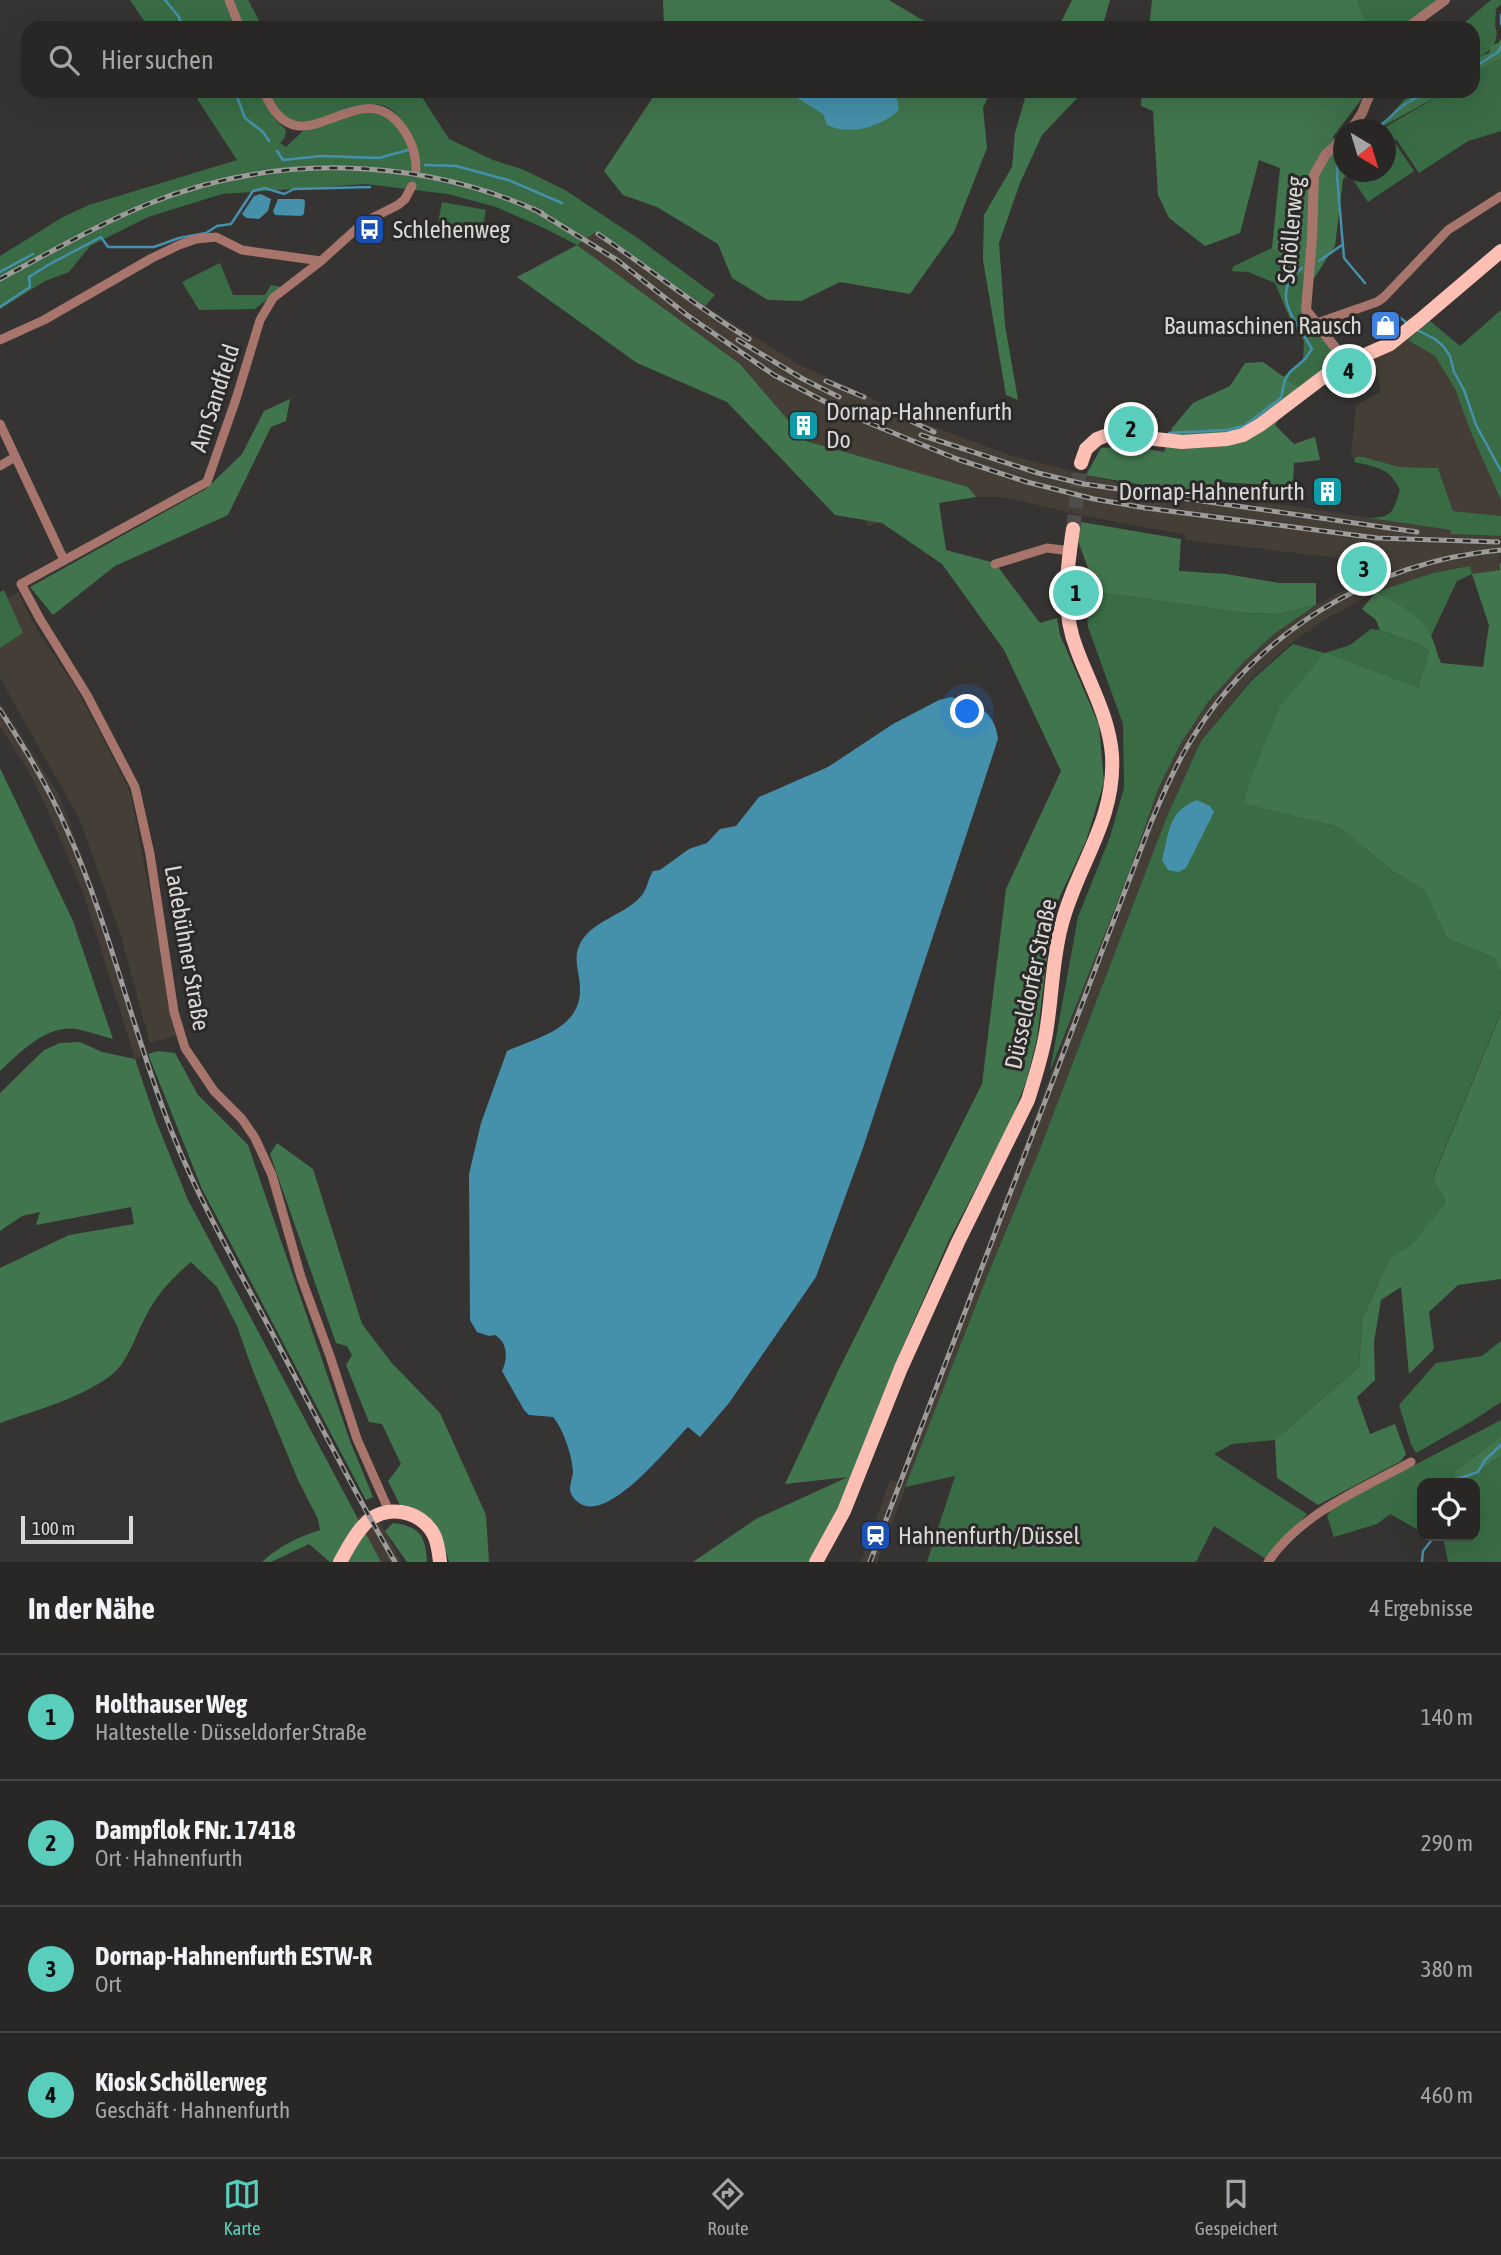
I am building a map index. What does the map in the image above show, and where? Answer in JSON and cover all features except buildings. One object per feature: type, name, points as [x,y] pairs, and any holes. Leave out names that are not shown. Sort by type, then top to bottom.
[{"type":"main road","points":[[1081,463],[1086,449],[1097,439],[1110,434],[1182,442],[1210,441],[1242,435],[1260,425],[1308,386],[1347,363],[1390,344],[1501,251]]},
{"type":"main road","name":"Düsseldorfer Straße","points":[[816,1562],[844,1511],[901,1368],[958,1242],[1028,1100],[1046,1031],[1060,928],[1102,825],[1107,806],[1112,779],[1110,739],[1099,701],[1076,649],[1066,602],[1073,529]]},
{"type":"main road","points":[[340,1562],[364,1524],[389,1511],[415,1516],[426,1524],[434,1535],[440,1562]]},
{"type":"street","points":[[229,0],[237,21]]},
{"type":"street","points":[[1416,21],[1445,0]]},
{"type":"street","points":[[268,98],[282,121],[296,127],[367,108],[386,111],[410,140],[414,150],[415,170]]},
{"type":"street","points":[[1358,119],[1368,98]]},
{"type":"street","name":"Schöllerweg","points":[[1333,147],[1314,175],[1306,310],[1347,363]]},
{"type":"street","name":"Am Sandfeld","points":[[21,584],[207,482],[260,320],[273,298],[321,261],[364,222],[398,205],[412,186]]},
{"type":"street","points":[[1317,324],[1377,302],[1448,230],[1501,196]]},
{"type":"street","points":[[0,340],[44,320],[152,258],[196,239],[216,237],[242,250],[321,261]]},
{"type":"street","points":[[0,424],[64,560]]},
{"type":"street","points":[[0,466],[15,457]]},
{"type":"street","points":[[995,564],[1047,548],[1070,551]]},
{"type":"street","name":"Ladebühner Straße","points":[[21,584],[87,695],[135,787],[150,854],[174,1012],[185,1048],[214,1091],[242,1119],[255,1138],[272,1175],[301,1277],[357,1439],[389,1511]]},
{"type":"street","points":[[1268,1562],[1280,1545],[1321,1511],[1411,1462]]},
{"type":"shaded area","points":[[597,231],[705,306],[798,364],[910,418],[1015,457],[1137,487],[1256,507],[1257,502],[1292,506],[1452,530],[1452,534],[1501,536],[1500,570],[1472,574],[1470,567],[1433,573],[1376,592],[1325,619],[1293,642],[1252,678],[1201,741],[1167,816],[1038,1154],[988,1274],[877,1562],[861,1562],[890,1480],[898,1482],[1158,789],[1181,743],[1208,702],[1274,634],[1316,605],[1360,581],[1357,560],[1185,540],[1186,535],[1003,497],[976,497],[937,503],[868,526],[864,518],[935,495],[974,489],[806,441],[740,364],[577,245]]},
{"type":"shaded area","points":[[1408,340],[1435,356],[1455,389],[1501,500],[1501,516],[1453,511],[1438,468],[1399,467],[1364,457],[1351,457],[1356,405],[1381,392],[1374,358]]},
{"type":"shaded area","points":[[18,592],[38,632],[78,691],[130,791],[177,1035],[150,1043],[120,933],[80,820],[0,678],[0,648],[23,633],[7,598]]},
{"type":"shaded area","points":[[0,702],[59,795],[94,889],[148,1054],[135,1059],[84,895],[27,768],[0,727]]},
{"type":"shaded area","points":[[372,1509],[401,1562],[380,1562],[358,1517]]},
{"type":"green space","points":[[130,0],[227,0],[235,21],[144,21]]},
{"type":"green space","points":[[234,0],[248,0],[259,21],[242,21]]},
{"type":"green space","points":[[663,0],[889,0],[926,21],[664,21]]},
{"type":"green space","points":[[1072,0],[1110,0],[1104,21],[1062,21]]},
{"type":"green space","points":[[1152,0],[1357,0],[1365,21],[1150,21]]},
{"type":"green space","points":[[1357,0],[1441,0],[1414,21],[1365,21]]},
{"type":"green space","points":[[1491,0],[1501,0],[1496,9],[1495,42],[1484,54],[1480,56],[1480,21],[1466,21]]},
{"type":"green space","points":[[1501,39],[1501,58],[1480,70],[1480,56],[1489,53],[1490,46]]},
{"type":"green space","points":[[1501,58],[1501,131],[1468,141],[1419,173],[1396,139],[1396,121],[1435,98],[1480,98],[1480,70]]},
{"type":"green space","points":[[197,98],[265,98],[273,117],[286,130],[280,143],[286,147],[304,130],[364,112],[383,114],[414,144],[393,111],[377,104],[309,121],[282,115],[272,98],[423,98],[449,139],[565,190],[639,239],[715,295],[705,306],[597,231],[577,245],[496,207],[448,194],[366,184],[222,194],[148,217],[90,246],[69,272],[45,281],[0,309],[0,256],[63,217],[89,205],[237,160]]},
{"type":"green space","points":[[652,98],[988,98],[983,108],[987,148],[954,232],[910,294],[840,282],[801,301],[768,300],[732,278],[718,244],[657,207],[623,195],[604,171]]},
{"type":"green space","points":[[1025,98],[1077,98],[1042,135],[1020,183],[999,243],[1005,325],[1018,400],[1006,395],[983,260],[984,215],[1012,167],[1015,133]]},
{"type":"green space","points":[[1142,98],[1361,98],[1347,119],[1333,119],[1333,182],[1343,182],[1335,246],[1311,283],[1272,248],[1280,168],[1259,160],[1240,233],[1205,246],[1169,218],[1158,195],[1153,111],[1141,106]]},
{"type":"green space","points":[[1434,98],[1396,119],[1387,119],[1404,100]]},
{"type":"green space","points":[[1396,144],[1414,171],[1368,202],[1354,182],[1396,182]]},
{"type":"green space","points":[[442,202],[486,210],[482,231],[438,223]]},
{"type":"green space","points":[[577,245],[740,364],[806,441],[968,487],[976,497],[939,503],[946,550],[995,563],[1040,623],[1057,618],[1060,635],[1099,725],[1104,782],[1086,841],[1055,907],[1037,1038],[1027,1079],[1010,1123],[948,1242],[897,1360],[839,1509],[809,1562],[693,1562],[756,1519],[848,1477],[785,1484],[840,1367],[982,1084],[1006,889],[1061,771],[1004,650],[942,564],[882,523],[835,515],[727,402],[637,363],[517,277]]},
{"type":"green space","points":[[1272,248],[1311,283],[1309,316],[1343,362],[1301,389],[1283,377],[1303,360],[1304,341],[1290,319],[1275,283],[1248,272],[1231,271],[1234,266]]},
{"type":"green space","points":[[220,263],[233,295],[265,295],[271,285],[282,287],[255,309],[199,310],[182,282]]},
{"type":"green space","points":[[1501,310],[1501,500],[1455,389],[1435,356],[1408,340],[1430,321],[1460,346]]},
{"type":"green space","points":[[1263,362],[1301,389],[1275,425],[1294,444],[1315,437],[1320,460],[1294,463],[1293,487],[1221,482],[1216,498],[1086,475],[1101,448],[1130,446],[1164,452],[1172,428],[1193,403],[1230,386],[1245,363]]},
{"type":"green space","points":[[290,399],[286,421],[271,427],[228,515],[115,566],[53,615],[30,587],[206,489],[242,454],[264,411]]},
{"type":"green space","points":[[1355,457],[1399,467],[1438,468],[1453,511],[1501,516],[1501,536],[1451,534],[1451,530],[1369,518],[1388,515],[1396,504],[1400,490],[1387,473],[1376,467],[1354,462]]},
{"type":"green space","points":[[1081,522],[1181,539],[1179,571],[1226,574],[1279,583],[1316,583],[1316,605],[1277,614],[1244,613],[1097,592],[1078,541]]},
{"type":"green space","points":[[1500,563],[1501,972],[1494,958],[1447,938],[1424,890],[1394,872],[1339,827],[1244,804],[1250,780],[1280,707],[1325,653],[1418,688],[1429,652],[1424,646],[1380,630],[1376,620],[1362,609],[1376,592],[1421,621],[1431,635],[1441,663],[1483,667],[1489,625],[1472,574],[1500,570]]},
{"type":"green space","points":[[1470,566],[1472,574],[1457,581],[1431,636],[1410,612],[1376,592],[1433,573]]},
{"type":"green space","points":[[1084,587],[1097,592],[1244,613],[1277,614],[1316,605],[1274,634],[1243,663],[1208,702],[1181,743],[1158,789],[1128,875],[1050,1071],[1078,917],[1110,837],[1124,788],[1123,724],[1088,627]]},
{"type":"green space","points":[[4,590],[23,633],[0,648],[0,592]]},
{"type":"green space","points":[[1371,629],[1424,646],[1429,652],[1418,688],[1244,804],[1339,827],[1394,872],[1424,890],[1447,938],[1494,958],[1501,972],[1501,1012],[1433,1177],[1446,1202],[1411,1247],[1390,1257],[1362,1320],[1359,1367],[1275,1440],[1232,1444],[1214,1454],[1307,1514],[1266,1559],[1214,1526],[1196,1562],[927,1562],[955,1476],[905,1487],[1038,1154],[1167,816],[1201,741],[1252,680],[1293,644],[1325,653],[1350,645]]},
{"type":"green space","points":[[0,768],[73,921],[113,1039],[76,1029],[54,1031],[34,1042],[0,1071]]},
{"type":"green space","points":[[1501,1013],[1501,1279],[1458,1285],[1429,1312],[1434,1349],[1409,1374],[1401,1287],[1381,1300],[1374,1342],[1375,1380],[1357,1397],[1370,1434],[1395,1424],[1406,1454],[1401,1461],[1318,1505],[1277,1478],[1275,1440],[1359,1367],[1362,1320],[1390,1257],[1411,1246],[1446,1202],[1433,1178]]},
{"type":"green space","points":[[80,1042],[102,1052],[135,1059],[156,1121],[188,1200],[381,1562],[330,1562],[309,1544],[271,1562],[262,1562],[289,1543],[320,1530],[318,1519],[298,1480],[237,1326],[217,1287],[191,1262],[155,1300],[127,1356],[110,1376],[71,1397],[0,1423],[0,1268],[69,1235],[134,1224],[131,1207],[36,1225],[40,1212],[22,1216],[0,1231],[0,1093],[44,1050],[60,1043]]},
{"type":"green space","points":[[158,1051],[175,1053],[198,1095],[248,1145],[350,1441],[373,1497],[366,1500],[202,1189],[148,1054]]},
{"type":"green space","points":[[277,1143],[313,1169],[362,1324],[391,1362],[440,1413],[486,1515],[489,1562],[449,1562],[435,1524],[422,1513],[400,1505],[388,1481],[401,1464],[382,1424],[369,1422],[346,1365],[352,1355],[347,1346],[336,1343],[270,1154]]},
{"type":"green space","points":[[1501,1341],[1501,1402],[1416,1453],[1399,1405],[1436,1363],[1482,1356]]},
{"type":"green space","points":[[1501,1420],[1501,1436],[1456,1471],[1453,1478],[1417,1478],[1417,1529],[1390,1514],[1377,1524],[1334,1537],[1327,1516],[1332,1508]]},
{"type":"green space","points":[[1501,1436],[1501,1455],[1471,1478],[1453,1478],[1456,1471]]},
{"type":"green space","points":[[1501,1455],[1501,1562],[1448,1562],[1444,1541],[1480,1541],[1480,1478],[1471,1478]]},
{"type":"green space","points":[[393,1523],[402,1524],[419,1534],[425,1545],[427,1562],[407,1562],[385,1531]]},
{"type":"water","points":[[797,98],[896,98],[899,110],[883,121],[855,130],[827,125],[823,114]]},
{"type":"water","points":[[261,194],[271,199],[268,211],[259,219],[246,218],[242,214],[254,196]]},
{"type":"water","points":[[278,199],[303,199],[304,214],[275,215],[273,211]]},
{"type":"water","points":[[951,697],[983,710],[993,721],[998,739],[863,1148],[816,1277],[729,1403],[700,1437],[688,1427],[637,1481],[621,1494],[605,1503],[590,1506],[578,1502],[570,1491],[573,1473],[571,1459],[557,1422],[553,1417],[529,1415],[524,1410],[502,1371],[506,1356],[505,1346],[495,1335],[477,1332],[470,1320],[469,1174],[481,1123],[507,1051],[555,1030],[573,1014],[580,989],[577,951],[584,937],[599,924],[635,902],[645,890],[653,871],[660,870],[689,849],[707,843],[720,829],[736,826],[759,797],[828,767],[893,724],[939,700]]},
{"type":"water","points":[[1197,800],[1210,806],[1214,812],[1186,868],[1179,872],[1168,870],[1162,860],[1171,824],[1180,810]]},
{"type":"waterway","points":[[165,0],[180,21]]},
{"type":"waterway","points":[[1501,15],[1501,24]]},
{"type":"waterway","points":[[1480,64],[1498,52],[1501,46]]},
{"type":"waterway","points":[[238,98],[245,118],[263,132],[269,141]]},
{"type":"waterway","points":[[1388,119],[1416,98]]},
{"type":"waterway","points":[[277,151],[283,160],[321,156],[379,158],[408,150]]},
{"type":"waterway","points":[[425,165],[456,166],[508,180],[562,203]]},
{"type":"waterway","points":[[1338,182],[1344,258],[1365,283]]},
{"type":"waterway","points":[[0,307],[30,287],[29,277],[101,237],[108,247],[154,247],[231,224],[253,191],[265,188],[284,194],[294,189],[370,187]]},
{"type":"waterway","points":[[1319,261],[1342,245]]},
{"type":"waterway","points":[[0,272],[33,254]]},
{"type":"waterway","points":[[1169,433],[1227,430],[1244,426],[1281,398],[1285,380],[1290,372],[1312,349],[1293,317],[1286,297],[1292,278],[1302,268]]},
{"type":"waterway","points":[[1394,313],[1407,323]]},
{"type":"waterway","points":[[1415,329],[1435,339],[1450,356],[1476,425],[1501,471]]},
{"type":"waterway","points":[[1460,1478],[1478,1472],[1485,1460],[1501,1445]]},
{"type":"waterway","points":[[1422,1562],[1423,1551],[1431,1541]]},
{"type":"tunnel","points":[[1073,529],[1081,463]]},
{"type":"railway","points":[[0,279],[92,230],[148,204],[196,187],[295,169],[345,168],[446,180],[495,194],[542,213]]},
{"type":"railway","points":[[534,209],[617,260],[687,315],[774,375],[852,416],[957,459],[1027,482],[1094,499],[1146,508],[1377,538],[1498,542]]},
{"type":"railway","points":[[598,234],[749,339]]},
{"type":"railway","points":[[738,340],[839,397]]},
{"type":"railway","points":[[826,381],[864,397]]},
{"type":"railway","points":[[894,413],[934,432]]},
{"type":"railway","points":[[921,435],[1038,473],[1084,484],[1417,532]]},
{"type":"railway","points":[[870,1562],[1150,825],[1187,747],[1214,707],[1246,670],[1281,638],[1320,611],[1362,588],[1406,570],[1453,557],[1501,550]]},
{"type":"railway","points":[[0,710],[60,814],[83,867],[159,1097],[195,1185],[331,1446],[395,1562]]},
{"type":"place","name":"Schlehenweg","points":[[370,230]]},
{"type":"place","name":"Baumaschinen Rausch","points":[[1385,326]]},
{"type":"place","name":"Kiosk Schöllerweg","points":[[1349,371]]},
{"type":"place","name":"Dornap-Hahnenfurth Do","points":[[803,426]]},
{"type":"place","name":"Dampflok FNr. 17418","points":[[1131,429]]},
{"type":"place","name":"Dornap-Hahnenfurth","points":[[1328,492]]},
{"type":"place","name":"Dornap-Hahnenfurth ESTW-R","points":[[1364,569]]},
{"type":"place","name":"Holthauser Weg","points":[[1076,593]]},
{"type":"place","name":"Hahnenfurth/Düssel","points":[[875,1536]]}]
